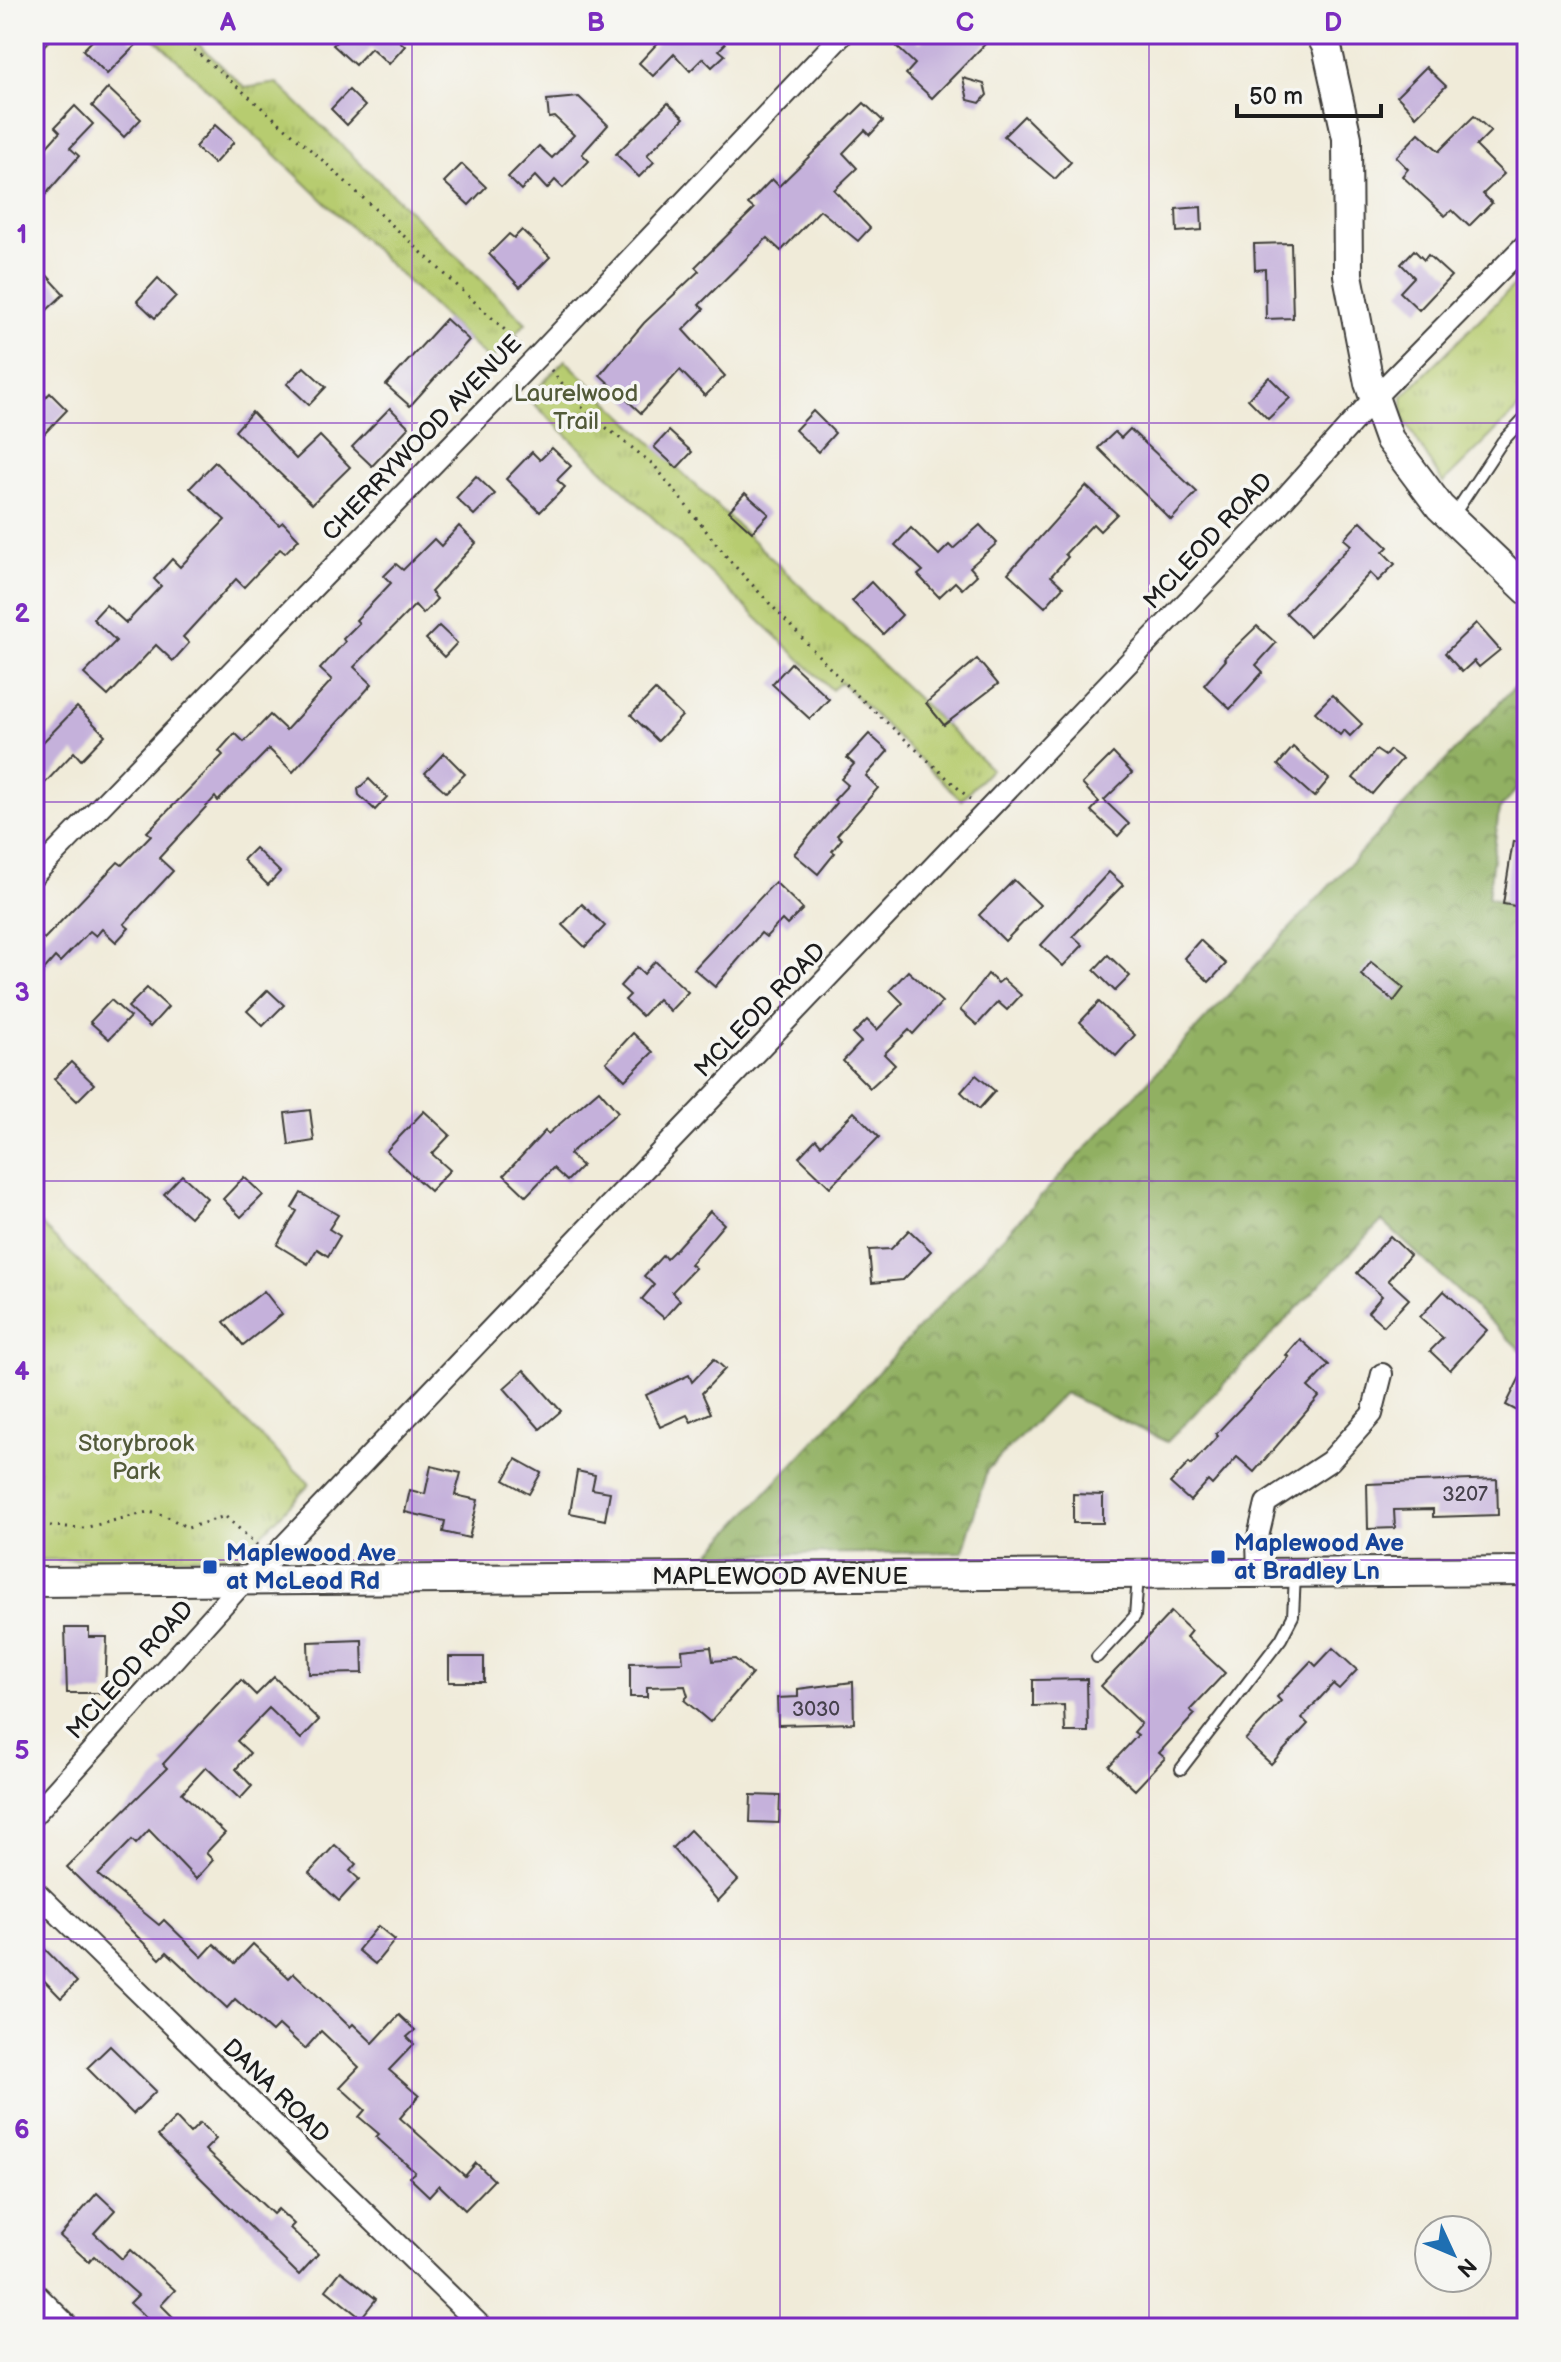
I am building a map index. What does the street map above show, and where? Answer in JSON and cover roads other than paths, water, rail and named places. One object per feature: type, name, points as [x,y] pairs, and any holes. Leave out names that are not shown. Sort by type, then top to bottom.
[{"type":"street","points":[[34,40],[40,34]]},
{"type":"street","name":"CHERRYWOOD AVENUE","points":[[34,875],[538,356],[843,34]]},
{"type":"street","points":[[1320,34],[1327,47],[1347,138],[1348,275],[1362,354],[1389,439],[1451,518],[1527,590]]},
{"type":"street","name":"MCLEOD ROAD","points":[[34,1815],[248,1577],[275,1555],[1266,519],[1375,397],[1527,243]]},
{"type":"street","points":[[1258,1573],[1257,1541],[1266,1503],[1330,1461],[1372,1414],[1382,1374]]},
{"type":"street","name":"MAPLEWOOD AVENUE","points":[[34,1582],[248,1577],[1527,1571]]},
{"type":"street","name":"DANA ROAD","points":[[34,1890],[483,2328]]},
{"type":"street","points":[[34,2292],[70,2328]]},
{"type":"lane","points":[[1451,518],[1502,442],[1527,415]]},
{"type":"lane","points":[[1181,1769],[1281,1639],[1293,1616],[1295,1573]]},
{"type":"lane","points":[[1097,1657],[1135,1616],[1139,1574]]},
{"type":"place","name":"Maplewood Ave at Bradley Ln","points":[[1218,1557]]},
{"type":"place","name":"Maplewood Ave at McLeod Rd","points":[[210,1567]]},
{"type":"park label","name":"Laurelwood Trail","points":[[576,407]]},
{"type":"park label","name":"Storybrook Park","points":[[136,1457]]}]
